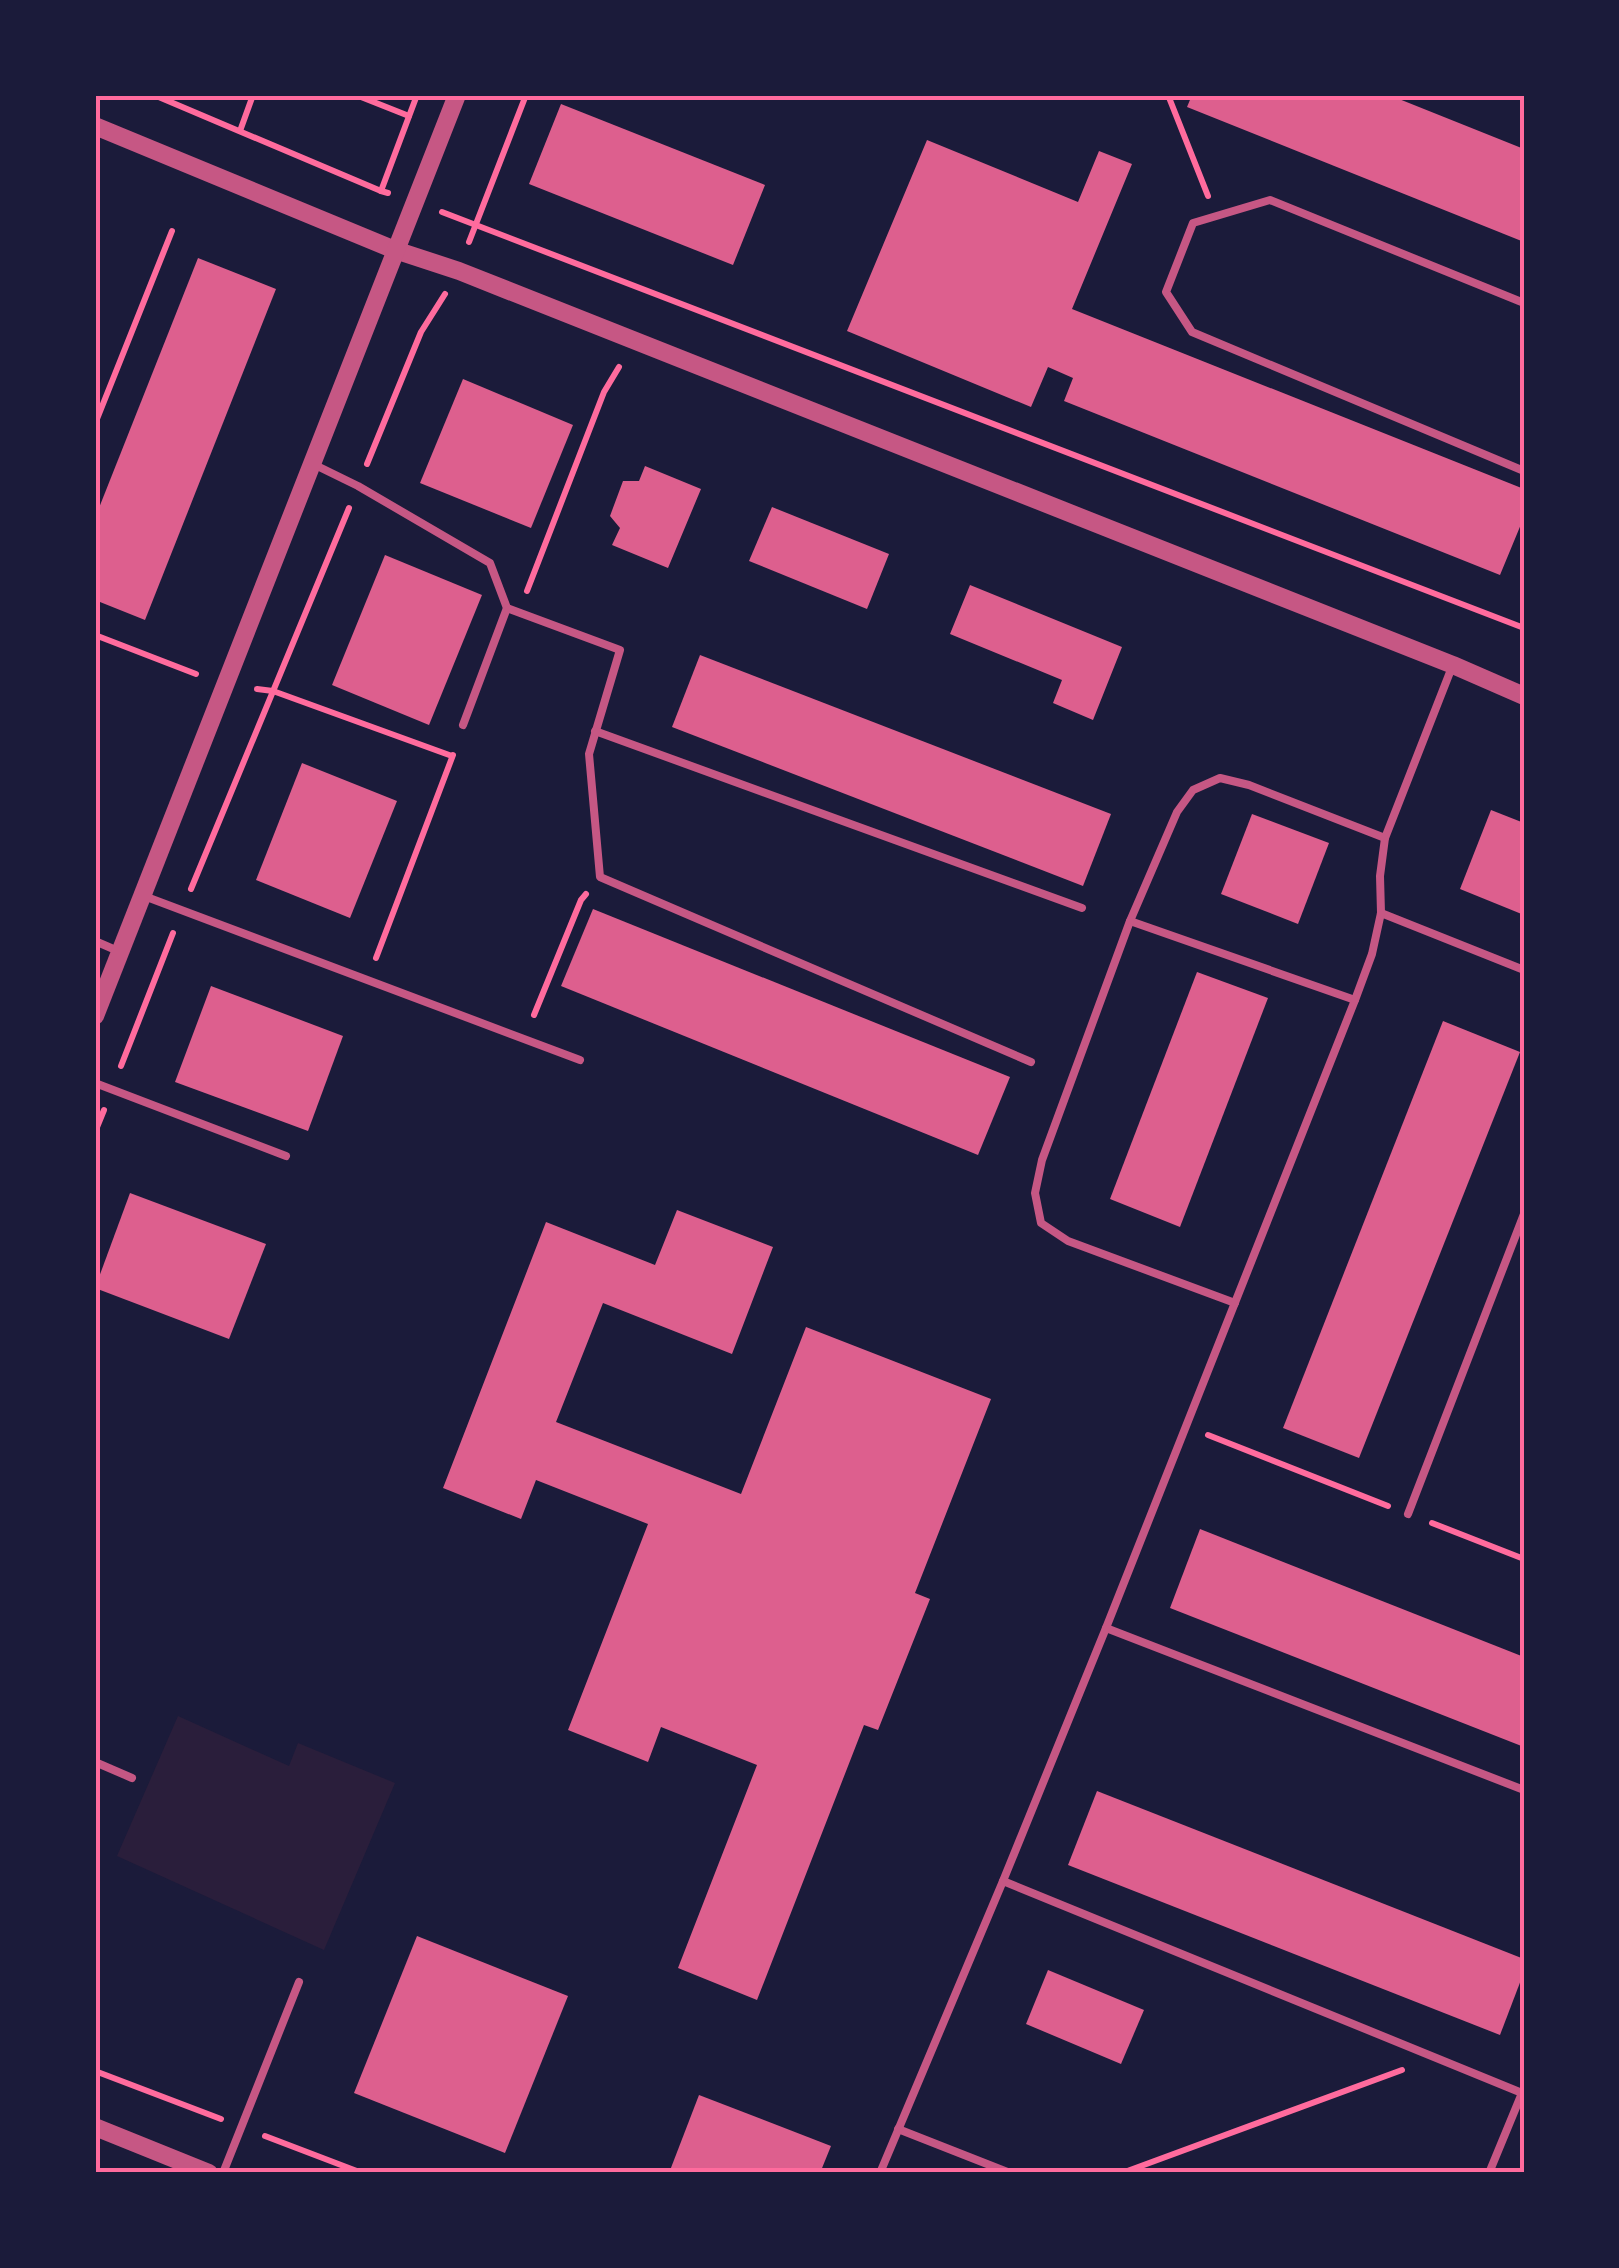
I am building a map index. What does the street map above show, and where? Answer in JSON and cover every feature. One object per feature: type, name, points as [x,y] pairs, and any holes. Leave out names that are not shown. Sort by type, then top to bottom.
[{"type":"street","points":[[95,1016],[457,95]]},
{"type":"street","points":[[95,126],[395,250],[459,271],[1524,696]]},
{"type":"street","points":[[95,2127],[209,2173]]},
{"type":"lane","points":[[1524,304],[1270,200],[1193,223],[1166,292],[1192,332],[1524,471]]},
{"type":"lane","points":[[311,463],[490,562],[507,608],[463,725]]},
{"type":"lane","points":[[507,608],[620,650],[589,754],[600,877],[1030,1062]]},
{"type":"lane","points":[[880,2173],[1106,1628],[1355,1000],[1372,954],[1381,913],[1385,838],[1452,665]]},
{"type":"lane","points":[[596,732],[1082,908]]},
{"type":"lane","points":[[1235,1302],[1068,1242],[1040,1223],[1034,1193],[1042,1160],[1130,921],[1177,812],[1193,790],[1220,778],[1385,838]]},
{"type":"lane","points":[[142,895],[580,1060]]},
{"type":"lane","points":[[1381,913],[1524,970]]},
{"type":"lane","points":[[1130,921],[1355,1000]]},
{"type":"lane","points":[[95,941],[120,952]]},
{"type":"lane","points":[[95,1083],[286,1156]]},
{"type":"lane","points":[[1408,1514],[1524,1214]]},
{"type":"lane","points":[[1106,1628],[1524,1790]]},
{"type":"lane","points":[[95,1762],[132,1778]]},
{"type":"lane","points":[[1003,1881],[1523,2091],[1490,2173]]},
{"type":"lane","points":[[223,2173],[300,1982]]},
{"type":"lane","points":[[898,2128],[1010,2173]]},
{"type":"path","points":[[154,95],[380,191]]},
{"type":"path","points":[[240,132],[253,95]]},
{"type":"path","points":[[356,95],[409,116]]},
{"type":"path","points":[[95,1132],[182,910],[422,332],[459,271],[526,95]]},
{"type":"path","points":[[1168,95],[1216,216]]},
{"type":"path","points":[[414,202],[1524,628]]},
{"type":"path","points":[[95,424],[172,231]]},
{"type":"path","points":[[518,612],[604,392],[635,341]]},
{"type":"path","points":[[95,635],[224,685],[273,691],[452,756]]},
{"type":"path","points":[[368,980],[463,725]]},
{"type":"path","points":[[524,1038],[581,900],[600,877]]},
{"type":"path","points":[[1185,1426],[1524,1559]]},
{"type":"path","points":[[1122,2173],[1436,2058]]},
{"type":"shaded area","points":[[178,1716],[289,1766],[298,1743],[395,1783],[324,1950],[117,1856]]},
{"type":"building","points":[[1192,95],[1389,95],[1524,149],[1524,242],[1187,107]]},
{"type":"building","points":[[561,104],[765,185],[733,265],[529,184]]},
{"type":"building","points":[[927,140],[1078,202],[1099,151],[1132,164],[1072,309],[1524,489],[1524,517],[1500,575],[1064,401],[1073,378],[1048,367],[1031,407],[847,331]]},
{"type":"building","points":[[198,258],[276,289],[145,620],[95,600],[95,518]]},
{"type":"building","points":[[463,379],[573,425],[531,528],[420,483]]},
{"type":"building","points":[[645,466],[701,489],[668,568],[612,545],[620,528],[610,516],[623,481],[639,481]]},
{"type":"building","points":[[772,507],[889,554],[867,609],[749,561]]},
{"type":"building","points":[[385,555],[482,595],[429,725],[332,685]]},
{"type":"building","points":[[970,585],[1122,647],[1093,720],[1053,703],[1062,680],[950,634]]},
{"type":"building","points":[[700,655],[1111,814],[1083,886],[672,727]]},
{"type":"building","points":[[302,763],[397,801],[350,918],[256,880]]},
{"type":"building","points":[[1491,810],[1524,823],[1524,915],[1460,889]]},
{"type":"building","points":[[1252,814],[1329,843],[1298,924],[1221,894]]},
{"type":"building","points":[[593,909],[1010,1077],[978,1155],[561,986]]},
{"type":"building","points":[[1197,972],[1268,998],[1180,1227],[1110,1199]]},
{"type":"building","points":[[211,986],[343,1036],[308,1131],[175,1082]]},
{"type":"building","points":[[1443,1021],[1520,1052],[1359,1458],[1283,1428]]},
{"type":"building","points":[[130,1193],[266,1244],[229,1339],[95,1288]]},
{"type":"building","points":[[677,1210],[773,1247],[732,1354],[603,1303],[556,1422],[741,1494],[806,1327],[991,1399],[915,1593],[930,1599],[878,1730],[864,1725],[757,2000],[678,1968],[757,1765],[661,1727],[648,1762],[568,1730],[648,1524],[536,1480],[521,1519],[443,1488],[546,1222],[655,1265]]},
{"type":"building","points":[[1200,1529],[1524,1657],[1524,1747],[1170,1608]]},
{"type":"building","points":[[1097,1791],[1524,1959],[1524,1972],[1500,2035],[1068,1865]]},
{"type":"building","points":[[417,1936],[568,1996],[505,2153],[354,2093]]},
{"type":"building","points":[[1048,1970],[1144,2010],[1121,2064],[1026,2024]]},
{"type":"building","points":[[699,2095],[831,2146],[820,2173],[669,2173]]}]
